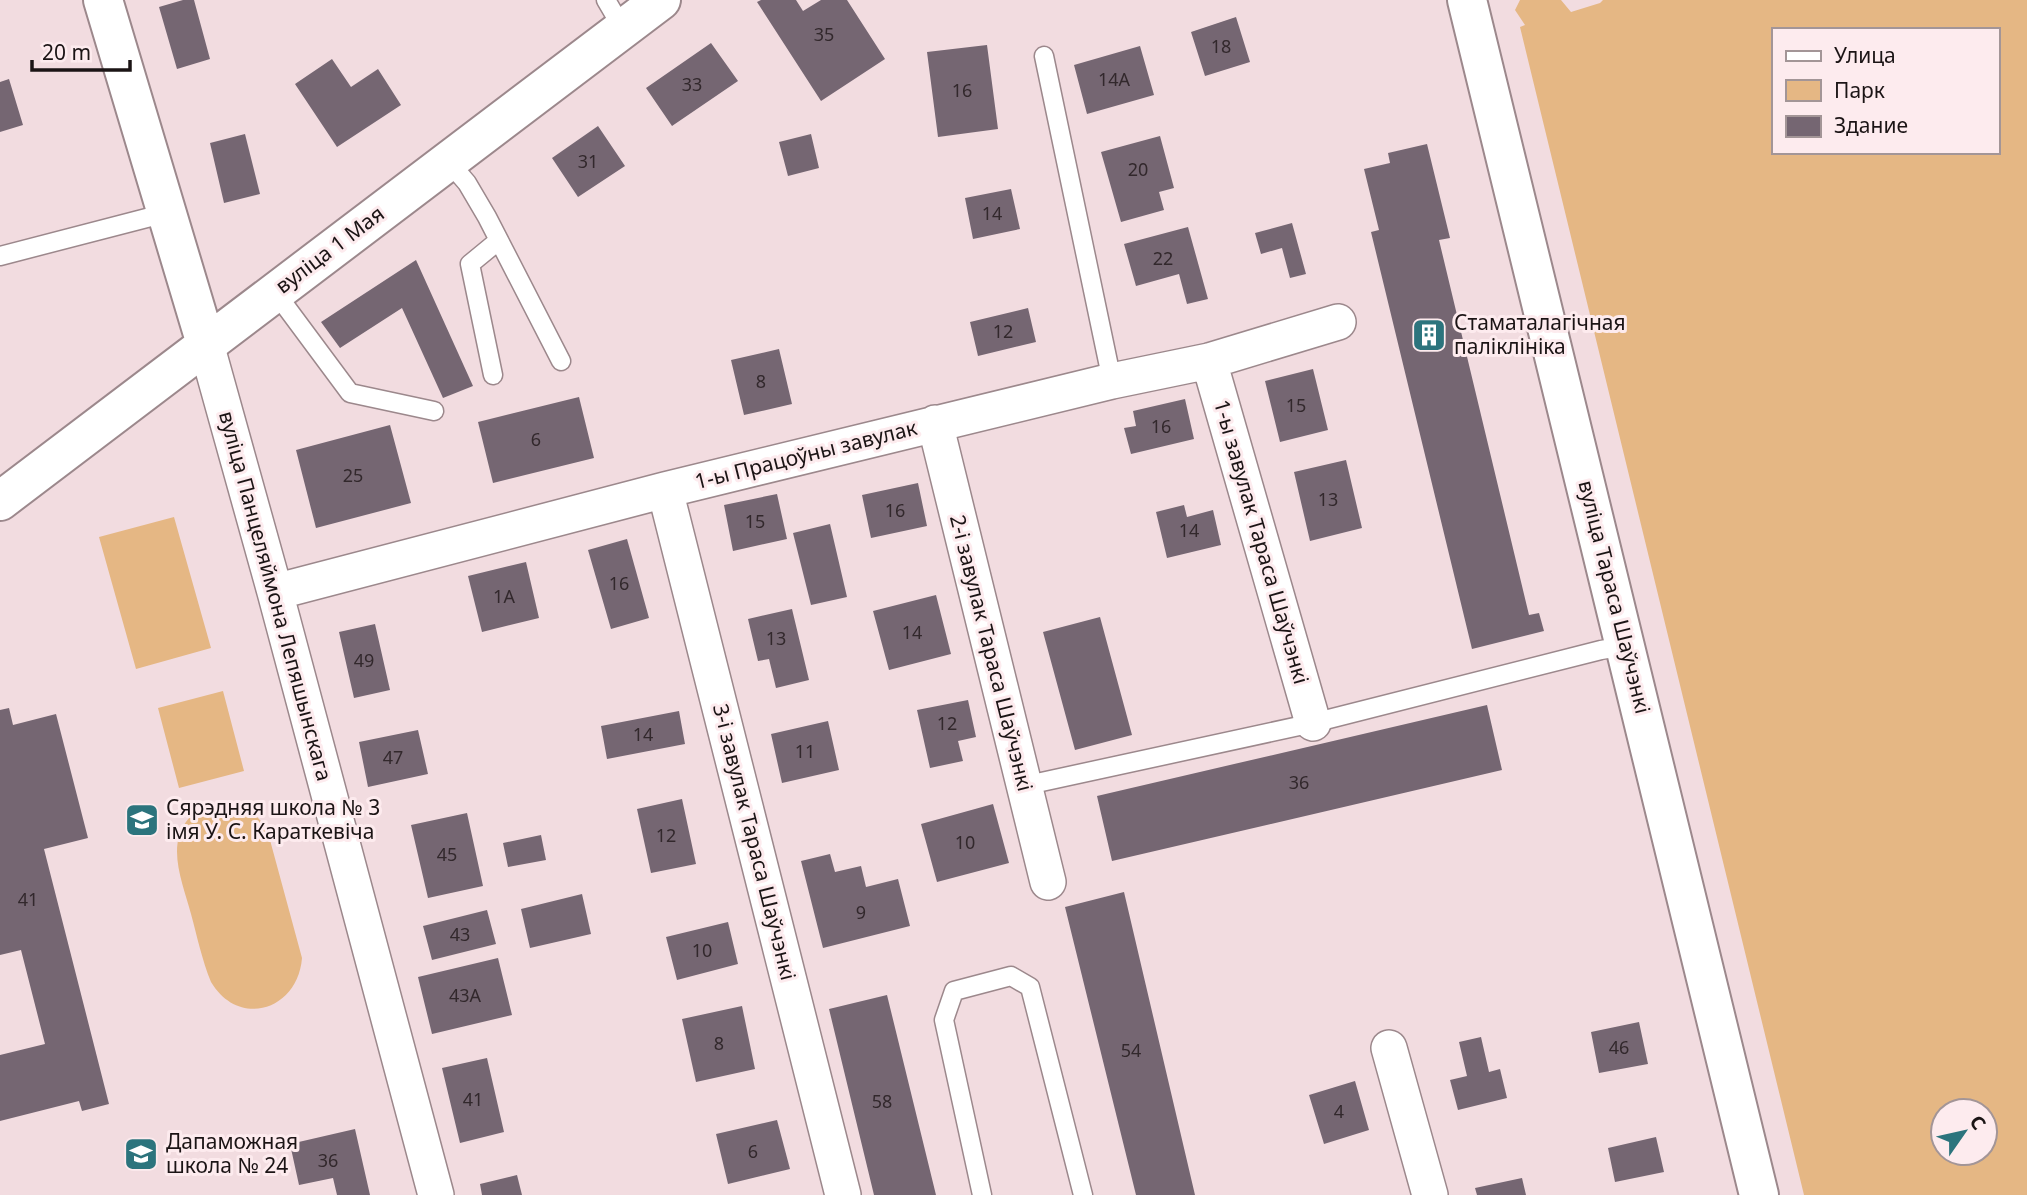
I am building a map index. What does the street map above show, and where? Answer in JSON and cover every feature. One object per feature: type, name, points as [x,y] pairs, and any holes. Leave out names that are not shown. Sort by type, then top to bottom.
[{"type":"street","name":"вуліца Панцеляймона Лепяшынскага","points":[[103,0],[206,344],[436,1195]]},
{"type":"street","name":"вуліца 1 Мая","points":[[0,501],[448,161],[614,14],[661,0]]},
{"type":"street","name":"вуліца Тараса Шаўчэнкі","points":[[1467,0],[1625,646],[1755,1194]]},
{"type":"street","name":"1-ы Працоўны завулак","points":[[275,592],[935,423],[1209,361],[1338,322]]},
{"type":"street","name":"1-ы завулак Тараса Шаўчэнкі","points":[[1209,361],[1313,723]]},
{"type":"street","name":"2-і завулак Тараса Шаўчэнкі","points":[[935,423],[1048,882]]},
{"type":"street","name":"3-і завулак Тараса Шаўчэнкі","points":[[665,490],[844,1195]]},
{"type":"street","points":[[1389,1048],[1430,1195]]},
{"type":"lane","points":[[1044,56],[1112,381]]},
{"type":"lane","points":[[448,161],[467,183],[487,217],[561,361]]},
{"type":"lane","points":[[0,256],[166,213]]},
{"type":"lane","points":[[493,375],[470,264],[498,241]]},
{"type":"lane","points":[[275,292],[350,393],[434,411]]},
{"type":"lane","points":[[1023,786],[1313,723],[1625,646]]},
{"type":"lane","points":[[982,1195],[944,1020],[954,991],[1011,975],[1030,987],[1083,1195]]},
{"type":"green space","points":[[1520,0],[1561,0],[1571,12],[1603,0],[2027,0],[2027,1195],[1804,1195],[1520,27],[1525,25],[1515,10]]},
{"type":"green space","points":[[174,517],[211,648],[136,669],[99,537]]},
{"type":"green space","points":[[223,691],[244,771],[179,788],[158,708]]},
{"type":"green space","points":[[219,803],[230,803],[252,812],[267,829],[302,958],[298,976],[290,990],[279,1001],[266,1007],[251,1009],[236,1005],[223,997],[211,982],[180,876],[177,851],[178,838],[183,827],[200,809]]},
{"type":"building","points":[[183,0],[194,0],[210,59],[177,69],[159,7]]},
{"type":"building","points":[[796,0],[803,11],[821,0],[847,0],[885,59],[821,101],[757,2]]},
{"type":"building","points":[[1236,17],[1250,62],[1205,76],[1191,32]]},
{"type":"building","points":[[711,43],[738,81],[672,126],[646,88]]},
{"type":"building","points":[[987,45],[998,129],[938,137],[927,52]]},
{"type":"building","points":[[1140,46],[1154,95],[1087,114],[1074,65]]},
{"type":"building","points":[[332,59],[351,87],[378,69],[401,105],[337,147],[295,84]]},
{"type":"building","points":[[9,79],[23,125],[0,132],[0,82]]},
{"type":"building","points":[[598,126],[625,166],[578,197],[552,158]]},
{"type":"building","points":[[245,134],[260,194],[224,203],[210,143]]},
{"type":"building","points":[[811,134],[819,168],[788,176],[779,142]]},
{"type":"building","points":[[1160,136],[1174,188],[1159,192],[1164,210],[1121,222],[1101,152]]},
{"type":"building","name":"Стаматалагічная паліклініка","points":[[1427,144],[1450,238],[1439,240],[1529,615],[1539,613],[1544,631],[1472,649],[1371,232],[1379,230],[1364,169],[1390,163],[1388,153]]},
{"type":"building","points":[[1011,189],[1020,229],[973,239],[965,198]]},
{"type":"building","points":[[1292,223],[1306,274],[1290,278],[1282,248],[1261,254],[1255,233]]},
{"type":"building","points":[[1188,227],[1208,299],[1187,304],[1179,274],[1136,286],[1124,244]]},
{"type":"building","points":[[416,260],[473,386],[443,398],[402,308],[340,348],[321,322]]},
{"type":"building","points":[[1028,308],[1036,342],[978,356],[970,322]]},
{"type":"building","points":[[779,349],[792,404],[744,415],[731,360]]},
{"type":"building","points":[[1313,369],[1328,430],[1280,442],[1265,381]]},
{"type":"building","points":[[579,397],[594,458],[493,483],[478,422]]},
{"type":"building","points":[[1185,399],[1194,439],[1131,454],[1124,428],[1136,426],[1133,411]]},
{"type":"building","points":[[390,425],[411,503],[316,528],[296,450]]},
{"type":"building","points":[[1346,460],[1362,528],[1310,541],[1294,472]]},
{"type":"building","points":[[918,483],[927,526],[871,538],[862,495]]},
{"type":"building","points":[[777,494],[787,539],[733,551],[724,505]]},
{"type":"building","points":[[1184,505],[1187,517],[1213,510],[1221,545],[1167,558],[1156,512]]},
{"type":"building","points":[[830,524],[847,597],[811,605],[793,533]]},
{"type":"building","points":[[627,539],[649,618],[611,629],[588,550]]},
{"type":"building","points":[[526,562],[539,618],[482,632],[468,576]]},
{"type":"building","points":[[936,595],[951,654],[889,670],[873,611]]},
{"type":"building","points":[[792,609],[809,680],[776,688],[769,659],[758,661],[748,619]]},
{"type":"building","points":[[1100,617],[1132,735],[1075,750],[1043,632]]},
{"type":"building","points":[[375,624],[390,690],[354,698],[339,632]]},
{"type":"building","points":[[968,700],[976,737],[958,741],[963,761],[930,768],[917,710]]},
{"type":"building","points":[[1487,705],[1502,770],[1112,861],[1097,796]]},
{"type":"building","points":[[9,708],[13,725],[56,714],[88,838],[44,849],[109,1104],[82,1111],[79,1101],[0,1121],[0,1055],[45,1044],[21,950],[0,955],[0,710]]},
{"type":"building","points":[[679,711],[685,744],[607,759],[601,726]]},
{"type":"building","points":[[828,721],[839,770],[782,783],[771,734]]},
{"type":"building","points":[[418,730],[428,774],[368,787],[359,742]]},
{"type":"building","points":[[682,799],[696,864],[651,873],[637,809]]},
{"type":"building","points":[[993,804],[1009,863],[937,882],[921,824]]},
{"type":"building","points":[[467,813],[483,886],[428,898],[411,825]]},
{"type":"building","points":[[541,835],[546,860],[508,867],[503,843]]},
{"type":"building","points":[[830,854],[835,872],[861,866],[866,887],[898,879],[910,926],[823,948],[801,861]]},
{"type":"building","points":[[1124,892],[1195,1195],[1136,1195],[1065,907]]},
{"type":"building","points":[[582,894],[591,934],[530,948],[521,909]]},
{"type":"building","points":[[487,910],[496,944],[432,960],[423,926]]},
{"type":"building","points":[[728,922],[738,964],[677,980],[666,937]]},
{"type":"building","points":[[498,958],[512,1015],[432,1034],[418,977]]},
{"type":"building","points":[[887,995],[936,1195],[874,1195],[829,1009]]},
{"type":"building","points":[[742,1006],[755,1069],[696,1082],[682,1019]]},
{"type":"building","points":[[1639,1022],[1648,1064],[1599,1073],[1591,1032]]},
{"type":"building","points":[[1481,1037],[1489,1072],[1500,1069],[1507,1098],[1458,1110],[1450,1080],[1467,1076],[1459,1042]]},
{"type":"building","points":[[487,1058],[504,1132],[460,1143],[442,1068]]},
{"type":"building","points":[[1355,1081],[1369,1130],[1324,1144],[1309,1095]]},
{"type":"building","points":[[777,1120],[790,1169],[728,1184],[716,1134]]},
{"type":"building","points":[[355,1129],[370,1195],[337,1195],[333,1178],[299,1185],[290,1144]]},
{"type":"building","points":[[1656,1137],[1664,1172],[1615,1182],[1608,1148]]},
{"type":"building","points":[[517,1175],[522,1195],[482,1195],[480,1184]]},
{"type":"building","points":[[1522,1178],[1526,1195],[1477,1195],[1475,1188]]},
{"type":"place","name":"Стаматалагічная паліклініка","points":[[1429,335]]},
{"type":"place","name":"Сярэдняя школа № 3 імя У. С. Караткевіча","points":[[142,820]]},
{"type":"place","name":"Дапаможная школа № 24","points":[[141,1154]]}]
